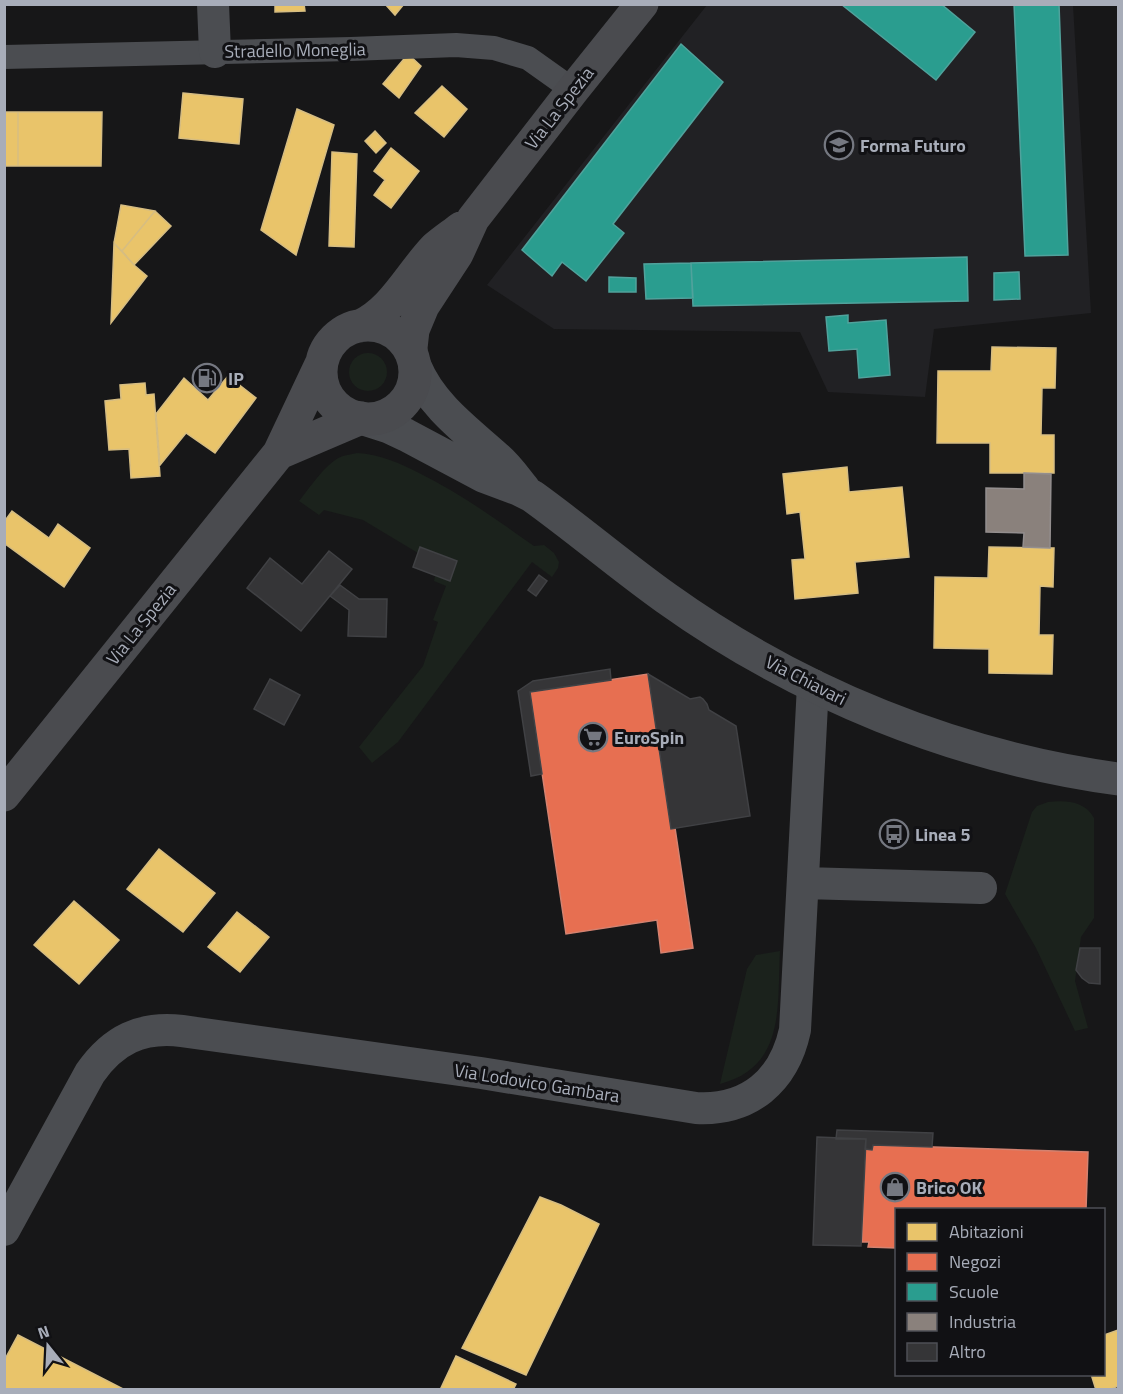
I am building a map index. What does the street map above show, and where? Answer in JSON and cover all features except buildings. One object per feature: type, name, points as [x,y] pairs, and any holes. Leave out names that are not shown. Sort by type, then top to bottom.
[{"type":"main road","name":"Via La Spezia","points":[[279,453],[361,418],[382,416],[401,405],[412,389],[415,377],[413,330],[423,306],[461,247],[469,226],[642,4]]},
{"type":"main road","name":"Via La Spezia","points":[[4,795],[279,453],[332,342],[349,329],[369,322],[382,311],[435,249],[478,212]]},
{"type":"main road","points":[[360,326],[371,325],[392,331],[408,346],[414,361]]},
{"type":"main road","points":[[322,362],[321,373],[327,394],[341,410],[361,418]]},
{"type":"street","points":[[213,4],[214,52]]},
{"type":"street","name":"Stradello Moneglia","points":[[4,57],[456,45],[494,48],[528,58],[573,90]]},
{"type":"street","name":"Via Chiavari","points":[[414,361],[422,382],[435,400],[498,458],[532,496]]},
{"type":"street","name":"Via Chiavari","points":[[361,418],[389,427],[483,476],[532,496],[667,599],[733,642],[813,685],[892,720],[961,745],[1047,767],[1119,779]]},
{"type":"street","name":"Via Lodovico Gambara","points":[[4,1230],[98,1062],[107,1052],[129,1037],[154,1030],[168,1029],[470,1071],[696,1108],[717,1108],[748,1099],[757,1093],[773,1078],[785,1060],[795,1030],[798,1008],[813,685]]},
{"type":"street","points":[[804,883],[981,888]]},
{"type":"shaded area","name":"Forma Futuro","points":[[707,5],[1073,5],[1091,313],[934,329],[925,397],[828,392],[800,332],[554,329],[487,285]]},
{"type":"shaded area","points":[[368,353],[381,359],[387,372],[381,385],[368,391],[355,385],[349,372],[355,359]]},
{"type":"shaded area","points":[[357,453],[389,460],[449,489],[534,546],[544,545],[554,553],[559,562],[552,577],[532,562],[398,742],[372,763],[359,747],[423,666],[438,622],[433,620],[446,586],[434,581],[435,576],[450,581],[457,561],[421,547],[418,553],[363,520],[324,510],[319,515],[299,501],[330,464],[343,456]]},
{"type":"shaded area","points":[[1062,801],[1080,805],[1086,808],[1094,818],[1094,918],[1081,937],[1075,981],[1088,1028],[1075,1031],[1036,948],[1005,894],[1032,812],[1037,806]]},
{"type":"shaded area","points":[[780,951],[777,1012],[774,1031],[767,1049],[757,1064],[741,1076],[720,1084],[747,969],[756,955]]},
{"type":"place","name":"Forma Futuro","points":[[839,145]]},
{"type":"place","name":"IP","points":[[207,378]]},
{"type":"place","name":"EuroSpin","points":[[593,737]]},
{"type":"place","name":"Linea 5","points":[[894,834]]},
{"type":"place","name":"Brico OK","points":[[895,1187]]}]
